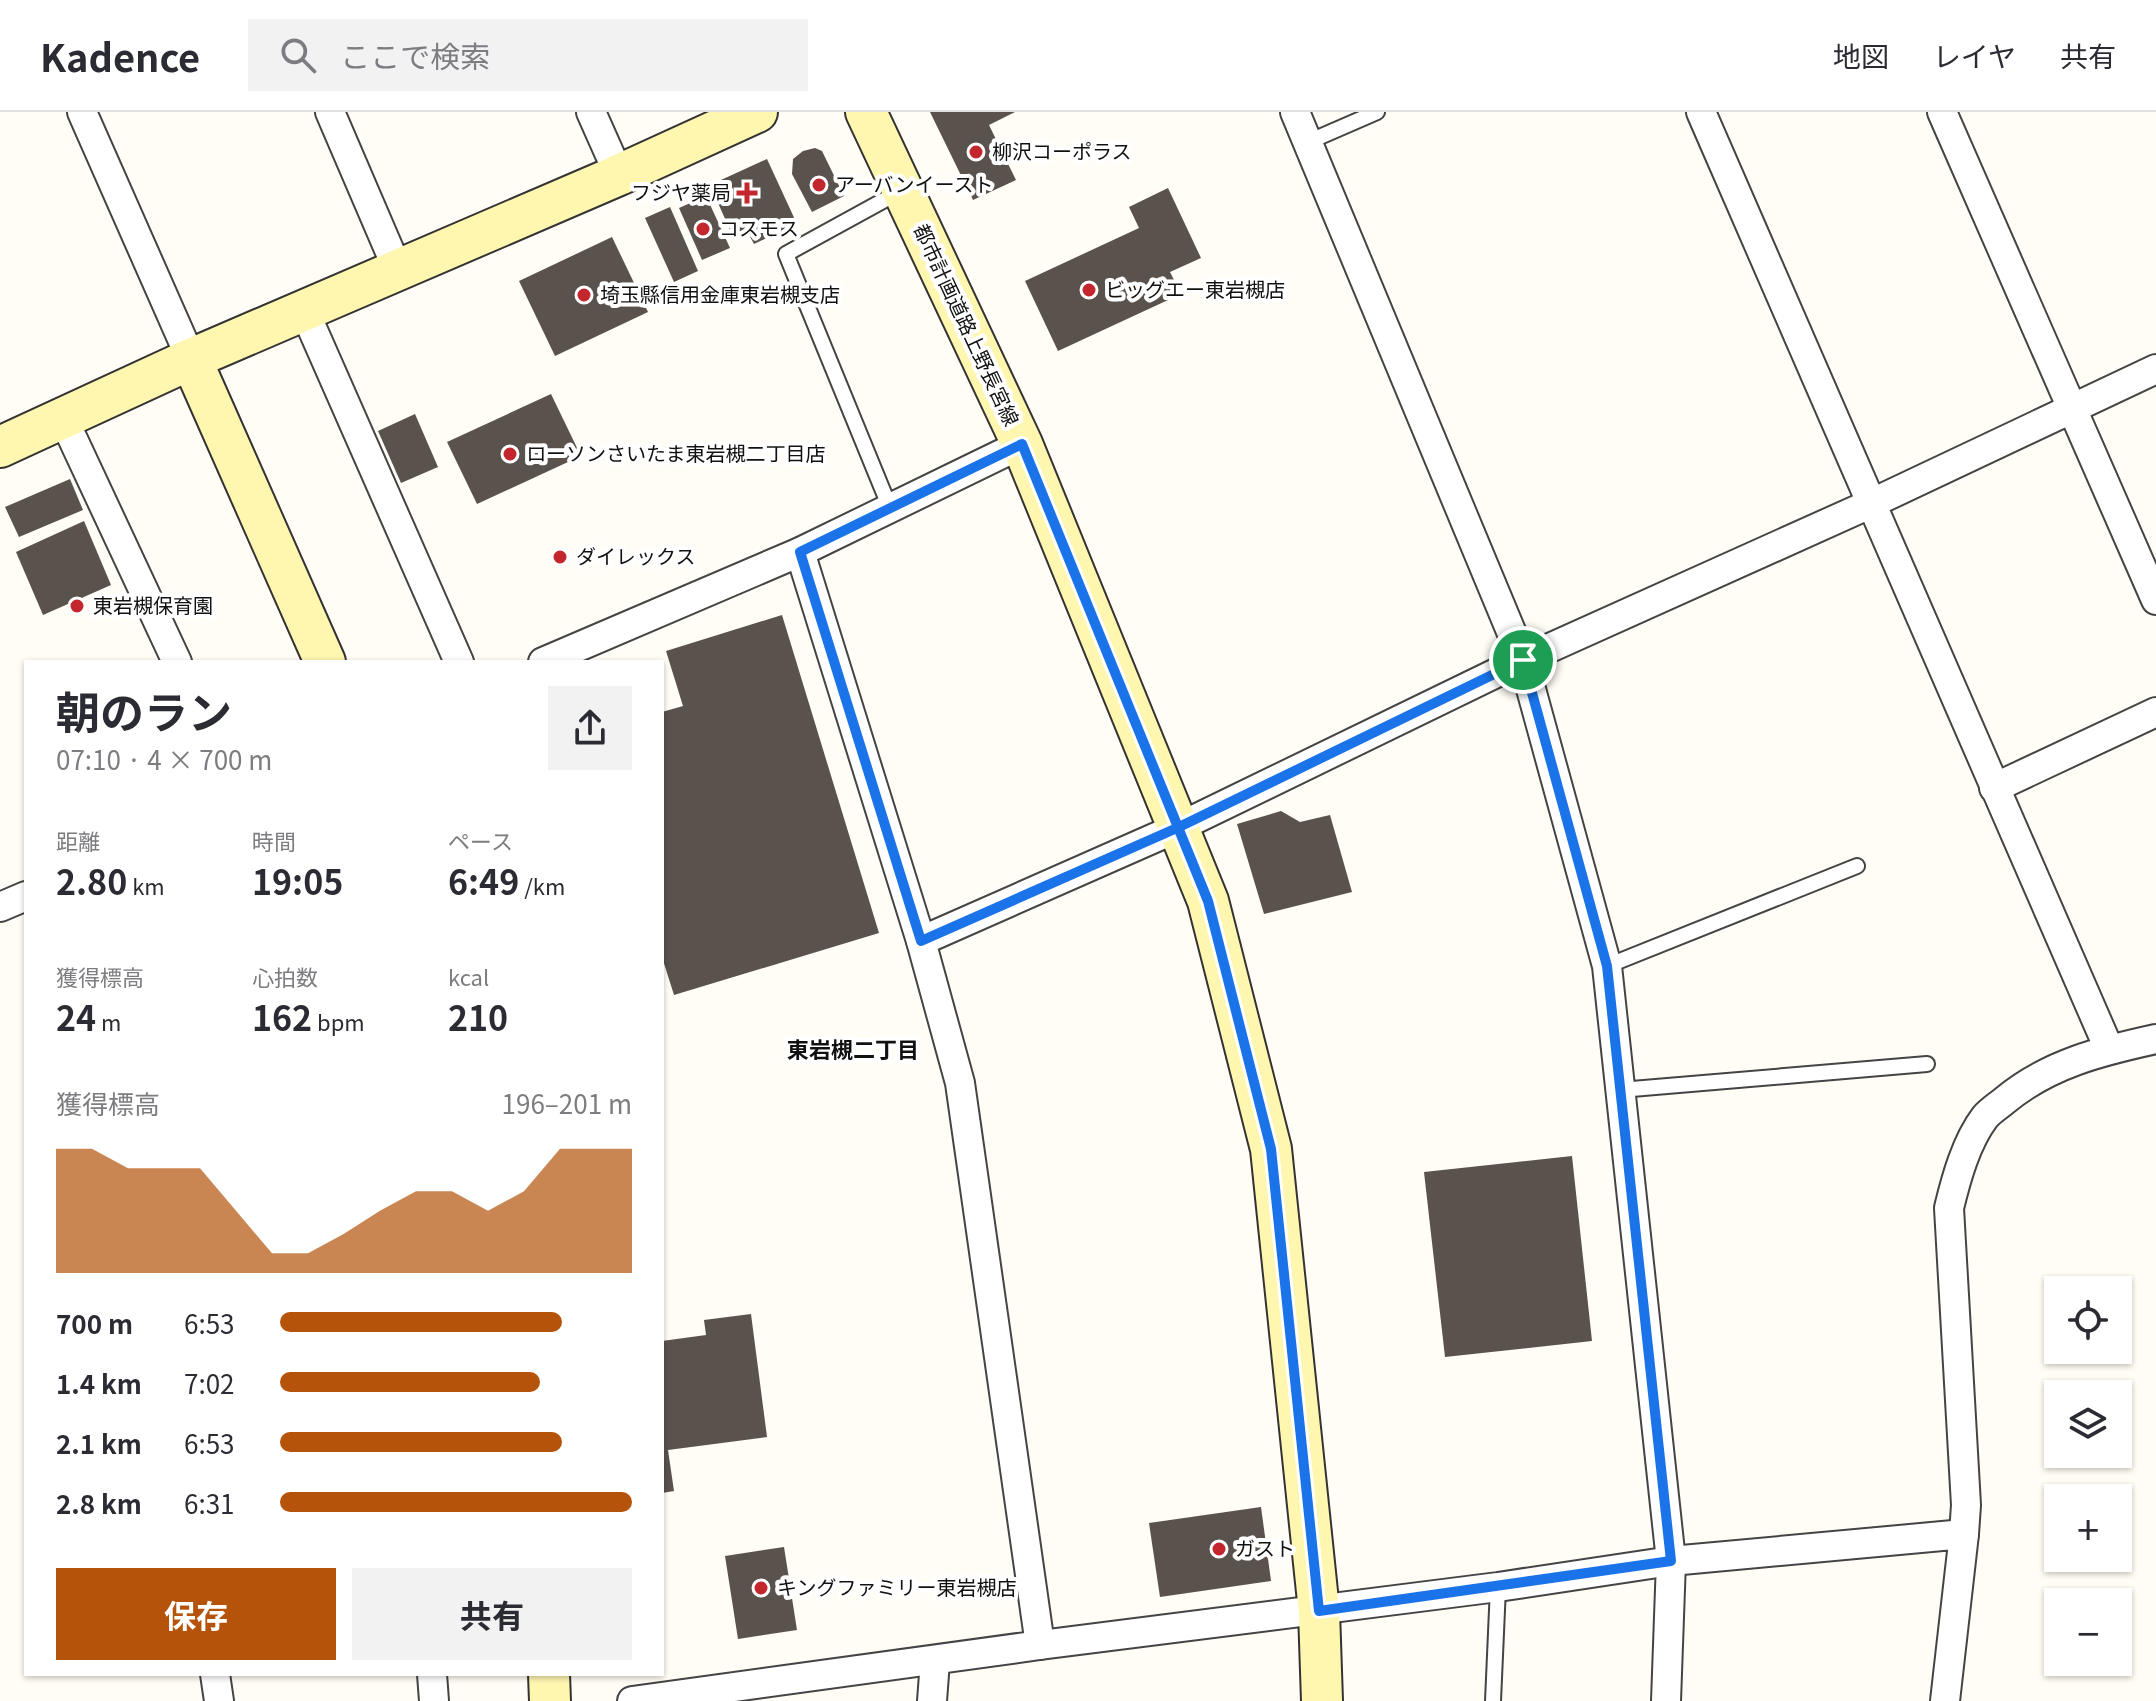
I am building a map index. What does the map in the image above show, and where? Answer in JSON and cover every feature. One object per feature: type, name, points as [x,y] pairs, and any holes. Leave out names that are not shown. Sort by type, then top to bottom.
[{"type":"street","points":[[82,112],[324,660]]},
{"type":"street","points":[[330,112],[397,268]]},
{"type":"street","points":[[591,112],[619,175]]},
{"type":"street","points":[[1,443],[757,112]]},
{"type":"street","name":"都市計画道路上野長宮線","points":[[866,112],[1022,444],[1208,901],[1271,1149],[1319,1611],[1322,1701]]},
{"type":"street","points":[[1295,112],[1523,660],[1607,966],[1671,1561],[1666,1701]]},
{"type":"street","points":[[1701,112],[2109,1049]]},
{"type":"street","points":[[1942,112],[2156,600]]},
{"type":"street","points":[[304,310],[458,660]]},
{"type":"street","points":[[921,941],[1177,828],[1523,660],[1870,504],[2156,369]]},
{"type":"street","points":[[63,418],[176,660]]},
{"type":"street","points":[[548,660],[800,552],[1022,444]]},
{"type":"street","points":[[800,552],[921,941],[960,1083],[1040,1645]]},
{"type":"street","points":[[1994,788],[2156,712]]},
{"type":"street","points":[[0,907],[24,897]]},
{"type":"street","points":[[1945,1701],[1966,1505],[1949,1208],[1959,1169],[1985,1117],[2022,1086],[2062,1065],[2109,1049],[2156,1039]]},
{"type":"street","points":[[632,1701],[1498,1587],[1671,1561],[1964,1534]]},
{"type":"street","points":[[932,1701],[935,1661]]},
{"type":"street","points":[[215,1676],[219,1701]]},
{"type":"street","points":[[432,1676],[434,1701]]},
{"type":"street","points":[[549,1676],[550,1701]]},
{"type":"lane","points":[[1308,142],[1377,112]]},
{"type":"lane","points":[[890,508],[786,254],[903,190]]},
{"type":"lane","points":[[1607,966],[1857,866]]},
{"type":"lane","points":[[1620,1090],[1927,1064]]},
{"type":"lane","points":[[1493,1701],[1498,1587]]},
{"type":"building","name":"柳沢コーポラス","points":[[930,112],[1015,112],[989,125],[1016,180],[973,200]]},
{"type":"building","name":"アーバンイースト","points":[[815,148],[822,151],[844,196],[812,212],[792,174],[793,159],[803,151]]},
{"type":"building","points":[[767,159],[797,224],[754,244],[748,233],[734,239],[710,185]]},
{"type":"building","points":[[1168,188],[1201,258],[1170,272],[1181,294],[1058,351],[1025,281],[1139,228],[1129,207]]},
{"type":"building","points":[[706,196],[730,248],[702,260],[679,208]]},
{"type":"building","points":[[670,207],[698,271],[674,282],[645,218]]},
{"type":"building","points":[[612,237],[648,312],[555,356],[519,281]]},
{"type":"building","points":[[551,394],[581,456],[477,504],[447,442]]},
{"type":"building","points":[[415,414],[438,467],[401,483],[378,431]]},
{"type":"building","points":[[70,479],[83,510],[19,537],[5,507]]},
{"type":"building","points":[[84,521],[111,585],[43,615],[16,552]]},
{"type":"building","points":[[782,615],[879,933],[674,995],[664,963],[664,711],[683,706],[666,651]]},
{"type":"building","points":[[1281,811],[1300,822],[1330,815],[1352,892],[1264,914],[1237,824]]},
{"type":"building","points":[[1572,1156],[1592,1341],[1445,1357],[1424,1172]]},
{"type":"building","points":[[751,1314],[767,1437],[668,1450],[674,1491],[664,1493],[664,1341],[706,1335],[704,1320]]},
{"type":"building","points":[[1261,1507],[1271,1581],[1160,1597],[1149,1523]]},
{"type":"building","points":[[784,1547],[797,1630],[738,1639],[725,1556]]},
{"type":"place","name":"柳沢コーポラス","points":[[976,152]]},
{"type":"place","name":"アーバンイースト","points":[[819,185]]},
{"type":"place","name":"フジヤ薬局","points":[[747,193]]},
{"type":"place","name":"コスモス","points":[[703,229]]},
{"type":"place","name":"ビッグエー東岩槻店","points":[[1089,290]]},
{"type":"place","name":"埼玉縣信用金庫東岩槻支店","points":[[584,295]]},
{"type":"place","name":"ローソンさいたま東岩槻二丁目店","points":[[510,454]]},
{"type":"place","name":"ダイレックス","points":[[560,557]]},
{"type":"place","name":"東岩槻保育園","points":[[77,606]]},
{"type":"place","name":"ガスト","points":[[1219,1549]]},
{"type":"place","name":"キングファミリー東岩槻店","points":[[761,1588]]},
{"type":"district","name":"東岩槻二丁目","points":[[853,1050]]},
{"type":"route","points":[[1523,660],[1177,828],[921,941],[800,552],[1022,444],[1177,828],[1208,901],[1271,1149],[1319,1611],[1671,1561],[1607,966],[1523,660]]}]
